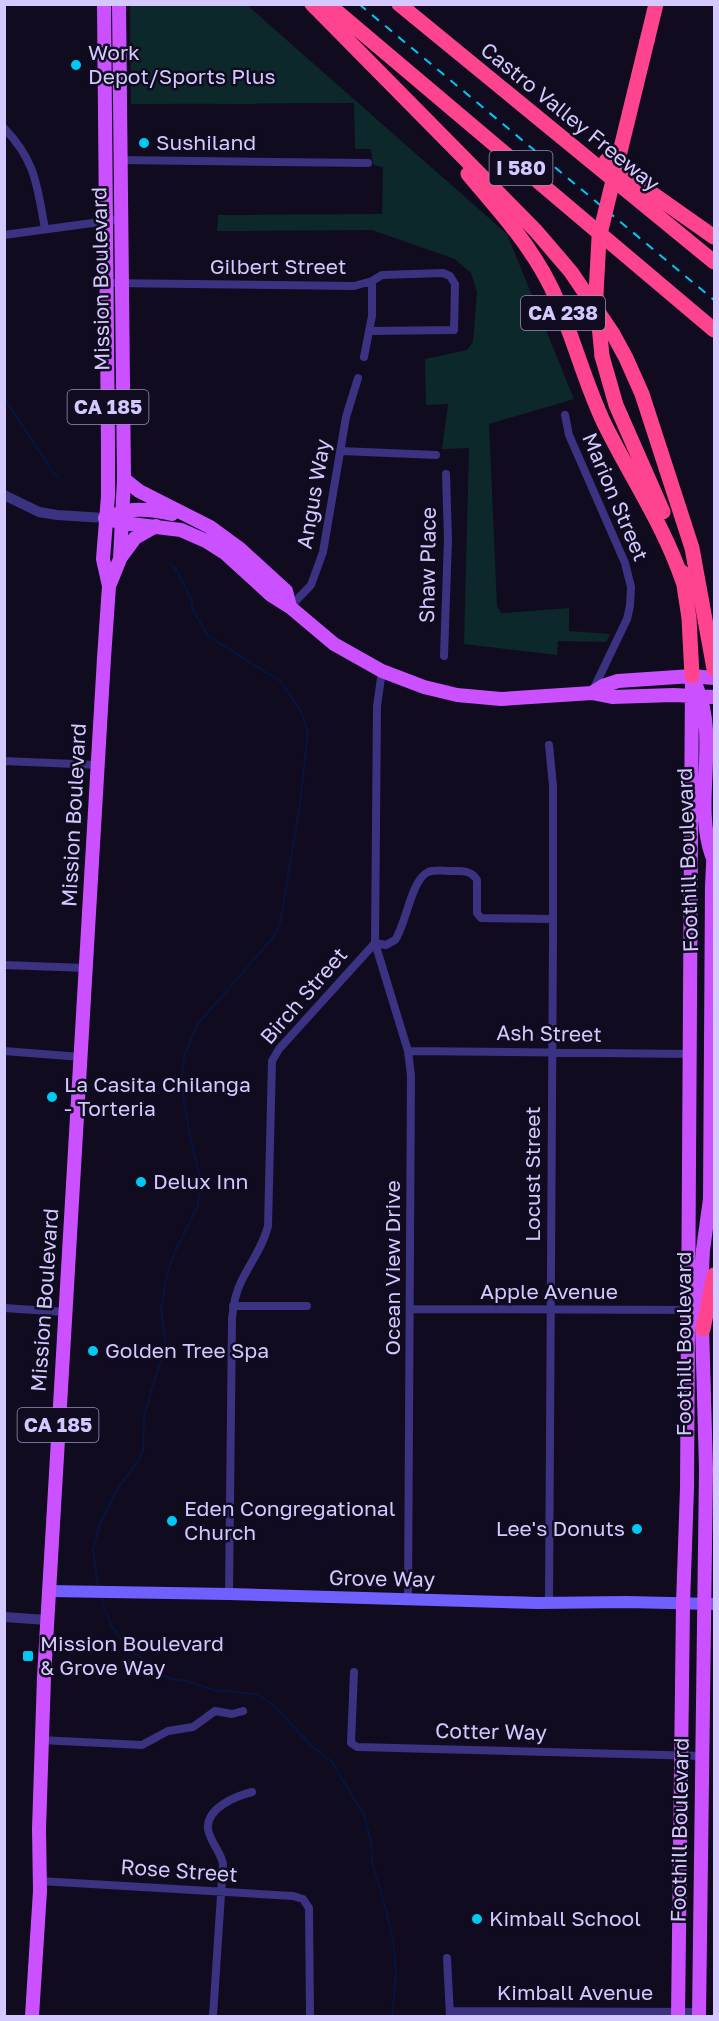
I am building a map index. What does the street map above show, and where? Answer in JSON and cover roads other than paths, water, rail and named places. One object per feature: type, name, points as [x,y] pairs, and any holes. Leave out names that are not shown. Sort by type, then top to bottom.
[{"type":"highway","name":"CA 238","points":[[312,4],[385,78],[510,224],[542,269],[562,310],[596,405],[661,529],[683,582],[691,635],[692,676]]},
{"type":"highway","name":"I 580","points":[[328,4],[714,330]]},
{"type":"highway","name":"Castro Valley Freeway","points":[[399,4],[714,262]]},
{"type":"highway","points":[[656,4],[599,238],[596,294],[602,356],[613,395],[672,533],[683,582]]},
{"type":"highway","points":[[385,78],[542,238],[571,272],[608,326],[634,375],[663,453],[694,557],[714,669]]},
{"type":"highway","points":[[500,87],[714,237]]},
{"type":"highway","points":[[627,430],[641,447],[664,496],[700,594]]},
{"type":"highway","points":[[709,1323],[714,1275]]},
{"type":"highway","points":[[709,1323],[714,1295]]},
{"type":"main road","name":"Mission Boulevard","points":[[32,2016],[40,1881],[40,1740],[109,586],[103,559],[108,457],[104,4]]},
{"type":"main road","name":"Mission Boulevard","points":[[109,586],[120,559],[124,479],[119,4]]},
{"type":"main road","points":[[124,479],[138,491],[210,527],[240,549],[286,591],[290,607]]},
{"type":"main road","points":[[105,518],[159,511],[186,516]]},
{"type":"main road","points":[[123,517],[181,530],[212,544],[271,595],[290,607],[334,644],[382,671],[424,687],[479,698],[528,698],[592,693],[612,697],[702,696]]},
{"type":"main road","points":[[120,559],[130,543],[142,533],[156,526]]},
{"type":"main road","points":[[592,693],[618,681],[692,676],[714,678]]},
{"type":"main road","name":"CA 238","points":[[692,676],[702,696]]},
{"type":"main road","name":"Foothill Boulevard","points":[[699,2014],[702,1756],[709,1604],[706,1469],[709,1323],[702,1265],[710,1198],[713,860],[705,830],[707,722],[702,696]]},
{"type":"main road","name":"Foothill Boulevard","points":[[678,2014],[683,1604],[687,1488],[689,1054],[702,696]]},
{"type":"main road","points":[[713,860],[714,843]]},
{"type":"main road","name":"Grove Way","points":[[49,1591],[549,1603],[709,1604]]},
{"type":"street","points":[[4,128],[19,144],[34,169],[45,229]]},
{"type":"street","points":[[105,160],[368,163]]},
{"type":"street","points":[[4,235],[122,219]]},
{"type":"street","points":[[369,331],[454,330],[455,284],[450,276],[442,273],[392,273],[382,275],[372,281]]},
{"type":"street","name":"Gilbert Street","points":[[106,283],[354,286],[372,281],[372,316],[364,357]]},
{"type":"street","name":"Angus Way","points":[[290,607],[303,595],[316,576],[324,548],[346,417],[358,378]]},
{"type":"street","name":"Marion Street","points":[[565,415],[569,435],[625,563],[631,587],[630,606],[624,626],[592,693]]},
{"type":"street","points":[[341,451],[436,454]]},
{"type":"street","name":"Shaw Place","points":[[444,656],[448,538],[446,474]]},
{"type":"street","points":[[4,495],[39,512],[105,518]]},
{"type":"street","name":"Birch Street","points":[[229,1594],[233,1306],[240,1283],[261,1248],[268,1226],[272,1061],[279,1048],[375,943],[377,706],[382,671]]},
{"type":"street","name":"Locust Street","points":[[549,745],[553,786],[549,1603]]},
{"type":"street","points":[[4,760],[98,765]]},
{"type":"street","points":[[375,943],[386,945],[394,940],[418,882],[424,874],[434,871],[468,871],[475,876],[477,913],[481,918],[553,919]]},
{"type":"street","name":"Ocean View Drive","points":[[375,943],[408,1051],[411,1076],[408,1598]]},
{"type":"street","points":[[4,965],[86,968]]},
{"type":"street","points":[[4,1051],[81,1056]]},
{"type":"street","name":"Ash Street","points":[[408,1051],[689,1054]]},
{"type":"street","points":[[233,1306],[307,1306]]},
{"type":"street","points":[[4,1308],[64,1312]]},
{"type":"street","name":"Apple Avenue","points":[[410,1309],[687,1310]]},
{"type":"street","points":[[4,1617],[47,1620]]},
{"type":"street","name":"Cotter Way","points":[[354,1672],[351,1743],[357,1747],[702,1756]]},
{"type":"street","points":[[40,1740],[142,1745],[174,1729],[193,1726],[214,1711],[231,1714],[243,1710]]},
{"type":"street","points":[[213,2016],[223,1864],[208,1829],[209,1819],[234,1796],[252,1792]]},
{"type":"street","name":"Rose Street","points":[[40,1881],[298,1897],[306,1902],[309,1909],[310,2016]]},
{"type":"street","points":[[447,1959],[450,2014]]},
{"type":"street","name":"Kimball Avenue","points":[[450,2014],[699,2014]]},
{"type":"waterway","points":[[4,398],[52,471],[59,478]]},
{"type":"waterway","points":[[98,1587],[93,1550],[100,1523],[116,1491],[143,1451],[144,1416],[166,1342],[161,1311],[167,1276],[172,1258],[198,1206],[200,1178],[181,1086],[184,1056],[197,1025],[276,934],[280,923],[299,811],[308,733],[301,711],[280,681],[208,636],[192,608],[192,601],[177,571],[171,564]]},
{"type":"waterway","points":[[100,1596],[111,1625],[122,1641],[134,1653],[160,1670],[163,1675],[214,1690],[257,1694],[273,1705],[312,1746],[332,1762],[363,1812],[371,1841],[372,1861],[393,1940],[396,1975],[392,2016]]},
{"type":"railway","points":[[359,4],[714,300]]},
{"type":"place","name":"Work Depot/Sports Plus","points":[[76,65]]},
{"type":"place","name":"Sushiland","points":[[144,143]]},
{"type":"place","name":"La Casita Chilanga - Torteria","points":[[52,1097]]},
{"type":"place","name":"Delux Inn","points":[[141,1182]]},
{"type":"place","name":"Golden Tree Spa","points":[[93,1351]]},
{"type":"place","name":"Eden Congregational Church","points":[[172,1521]]},
{"type":"place","name":"Lee's Donuts","points":[[637,1529]]},
{"type":"place","name":"Mission Boulevard & Grove Way","points":[[28,1656]]},
{"type":"place","name":"Kimball School","points":[[477,1919]]}]
